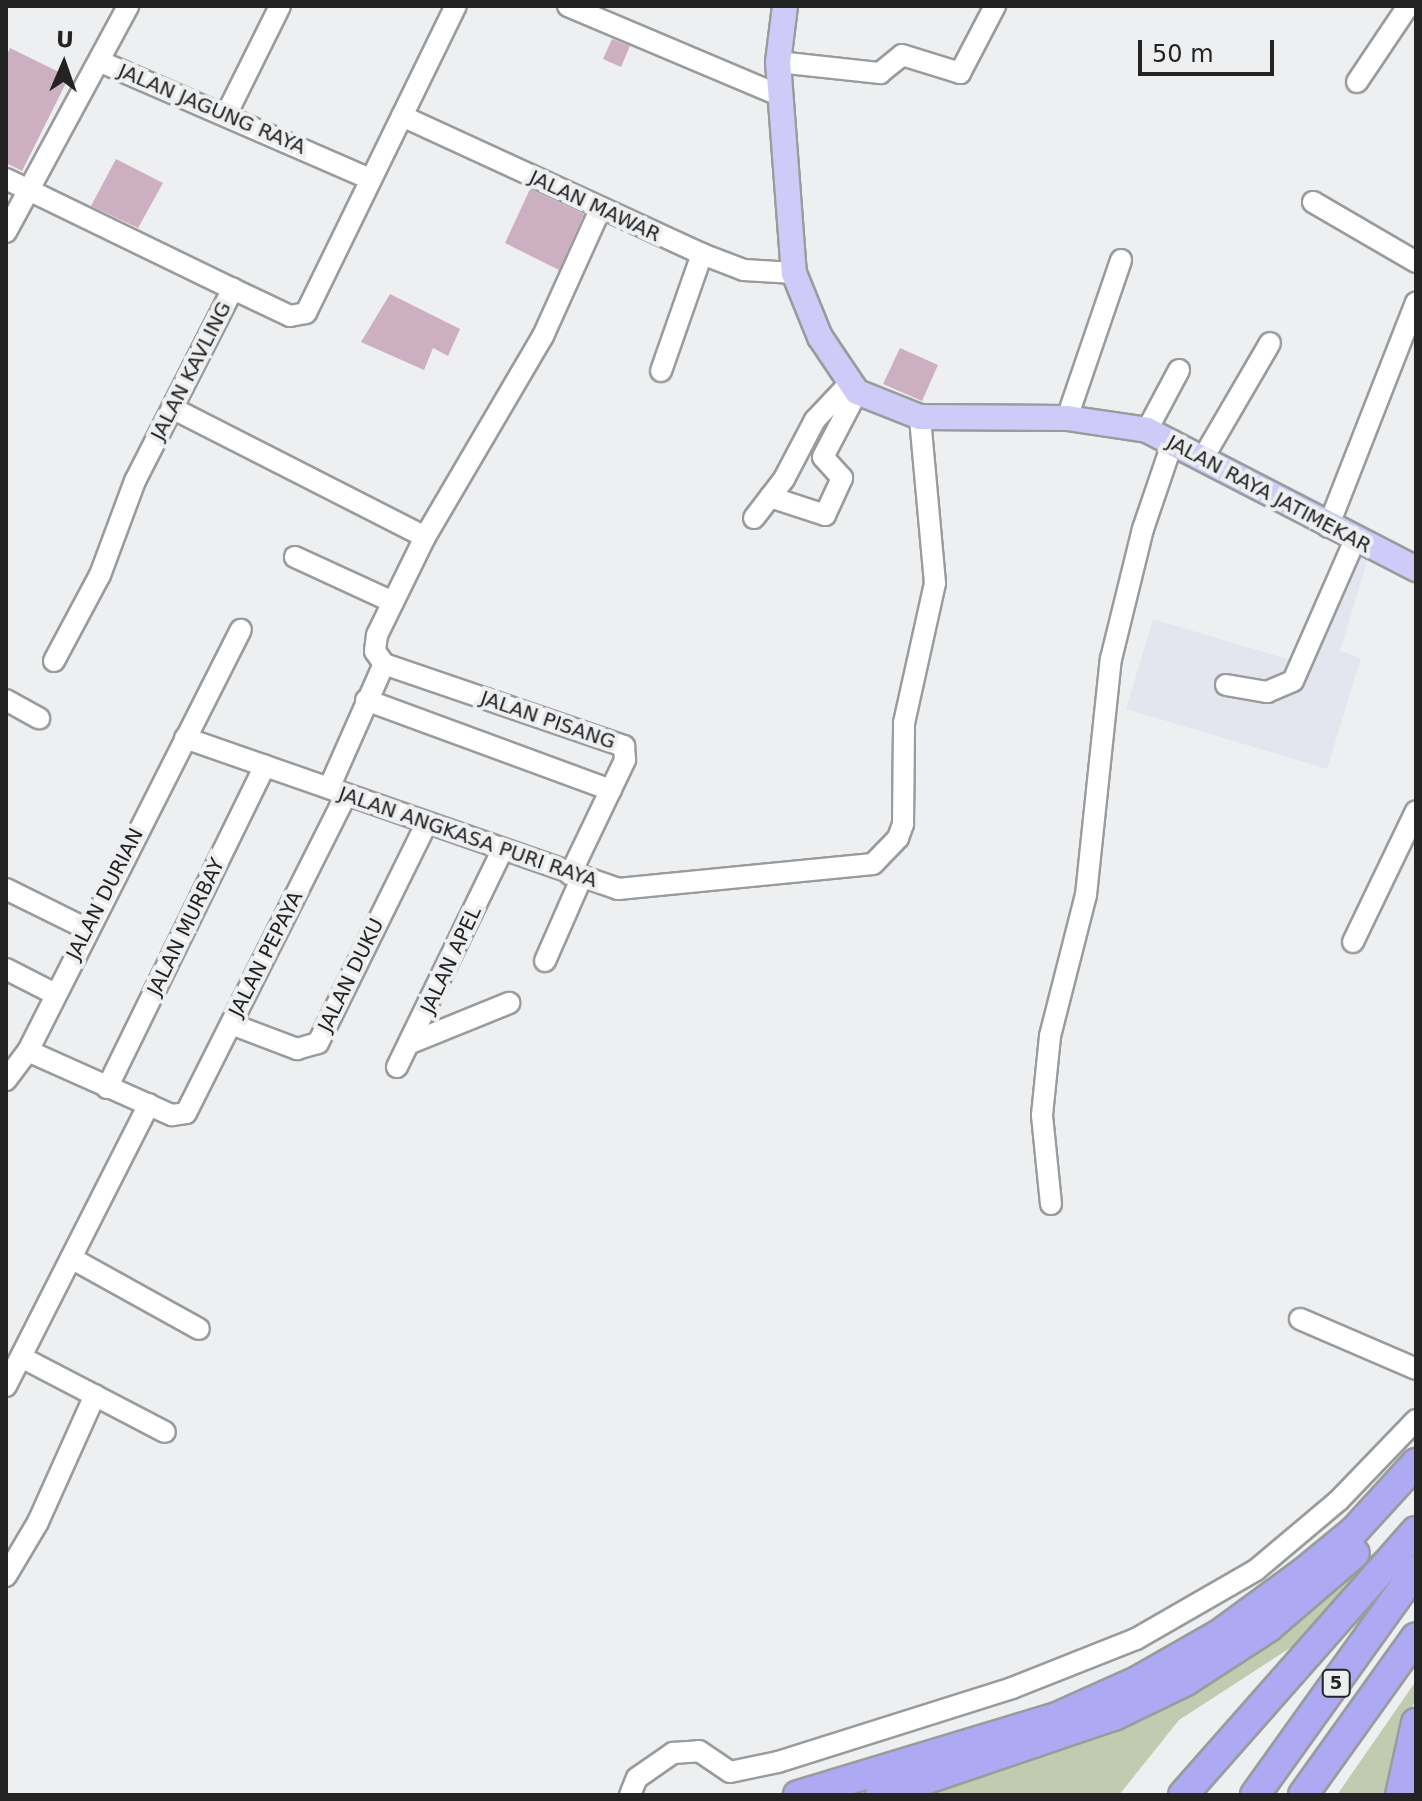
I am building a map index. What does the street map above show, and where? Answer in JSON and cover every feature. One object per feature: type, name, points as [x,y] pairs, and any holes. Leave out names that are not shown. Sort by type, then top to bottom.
[{"type":"highway","points":[[798,1795],[1059,1716],[1139,1680],[1221,1633],[1304,1572],[1354,1531],[1416,1463]]},
{"type":"highway","points":[[880,1795],[1114,1716],[1186,1681],[1309,1594],[1416,1488]]},
{"type":"highway","points":[[1183,1795],[1416,1531]]},
{"type":"highway","name":"5","points":[[1255,1795],[1416,1570]]},
{"type":"highway","name":"5","points":[[1303,1795],[1416,1637]]},
{"type":"highway","points":[[1400,1795],[1416,1723]]},
{"type":"main road","points":[[785,6],[778,62],[779,95],[794,273],[820,337],[853,388]]},
{"type":"main road","name":"JALAN RAYA JATIMEKAR","points":[[853,388],[920,417],[1067,418],[1147,430],[1173,441],[1328,527],[1416,569]]},
{"type":"street","points":[[101,62],[128,6]]},
{"type":"street","points":[[227,113],[280,6]]},
{"type":"street","name":"JALAN KAVLING","points":[[54,661],[100,575],[135,481],[233,289],[290,316],[306,313],[456,6]]},
{"type":"street","points":[[568,6],[779,95]]},
{"type":"street","points":[[778,62],[880,73],[902,55],[960,73],[995,6]]},
{"type":"street","points":[[1357,82],[1408,6]]},
{"type":"street","name":"JALAN JAGUNG RAYA","points":[[6,232],[27,188],[101,62],[227,113],[370,179]]},
{"type":"street","name":"JALAN MAWAR","points":[[402,116],[600,210],[702,254],[744,270],[794,273]]},
{"type":"street","points":[[6,179],[233,289]]},
{"type":"street","points":[[1313,202],[1416,262]]},
{"type":"street","points":[[384,664],[375,651],[377,635],[425,537],[543,336],[600,210]]},
{"type":"street","points":[[661,371],[702,254]]},
{"type":"street","points":[[1067,418],[1121,260]]},
{"type":"street","points":[[1328,527],[1416,303]]},
{"type":"street","points":[[1203,458],[1270,343]]},
{"type":"street","points":[[1147,430],[1179,370]]},
{"type":"street","points":[[754,518],[770,497],[815,420],[853,388]]},
{"type":"street","points":[[770,497],[825,515],[842,478],[823,457],[853,388]]},
{"type":"street","points":[[172,408],[425,537]]},
{"type":"street","name":"JALAN ANGKASA PURI RAYA","points":[[185,738],[575,877],[618,889],[659,889],[856,869],[873,864],[898,838],[904,805],[904,723],[935,583],[920,417]]},
{"type":"street","points":[[1051,1204],[1042,1115],[1050,1036],[1086,895],[1111,659],[1146,518],[1173,441]]},
{"type":"street","points":[[1226,685],[1267,692],[1293,681],[1355,540]]},
{"type":"street","points":[[295,557],[393,602]]},
{"type":"street","name":"JALAN DURIAN","points":[[7,1078],[28,1051],[87,929],[241,630]]},
{"type":"street","name":"JALAN PISANG","points":[[384,664],[616,740],[624,746],[625,760],[575,877],[545,961]]},
{"type":"street","name":"JALAN PEPAYA","points":[[149,1104],[172,1115],[186,1113],[231,1024],[338,792],[366,700],[384,664]]},
{"type":"street","points":[[6,700],[39,718]]},
{"type":"street","points":[[366,700],[611,790]]},
{"type":"street","name":"JALAN MURBAY","points":[[107,1088],[265,766]]},
{"type":"street","points":[[1353,942],[1416,811]]},
{"type":"street","name":"JALAN DUKU","points":[[231,1024],[297,1049],[318,1043],[426,824]]},
{"type":"street","name":"JALAN APEL","points":[[397,1067],[413,1042],[502,851]]},
{"type":"street","points":[[6,889],[87,929]]},
{"type":"street","points":[[6,969],[55,994]]},
{"type":"street","points":[[413,1042],[509,1003]]},
{"type":"street","points":[[6,1386],[149,1104],[28,1051]]},
{"type":"street","points":[[71,1258],[199,1329]]},
{"type":"street","points":[[1300,1319],[1329,1336],[1416,1369]]},
{"type":"street","points":[[21,1357],[165,1432]]},
{"type":"street","points":[[6,1576],[38,1522],[95,1395]]},
{"type":"street","points":[[630,1795],[637,1778],[673,1753],[699,1751],[730,1772],[778,1762],[1012,1688],[1136,1639],[1256,1570],[1339,1500],[1416,1420]]},
{"type":"shaded area","points":[[1342,540],[1371,548],[1340,651],[1361,658],[1327,769],[1126,709],[1153,619],[1304,664]]},
{"type":"green space","points":[[1398,1532],[1318,1630],[1179,1720],[1119,1795],[921,1795],[1338,1583]]},
{"type":"green space","points":[[1416,1681],[1416,1697],[1393,1759],[1391,1795],[1337,1795]]},
{"type":"building","points":[[612,39],[630,46],[621,67],[603,59]]},
{"type":"building","points":[[10,48],[69,77],[22,171],[6,163],[6,57]]},
{"type":"building","points":[[116,159],[163,183],[138,228],[91,206]]},
{"type":"building","points":[[530,189],[584,214],[559,270],[505,243]]},
{"type":"building","points":[[390,294],[460,329],[448,356],[433,348],[424,370],[361,342]]},
{"type":"building","points":[[900,348],[938,365],[922,401],[883,384]]}]
